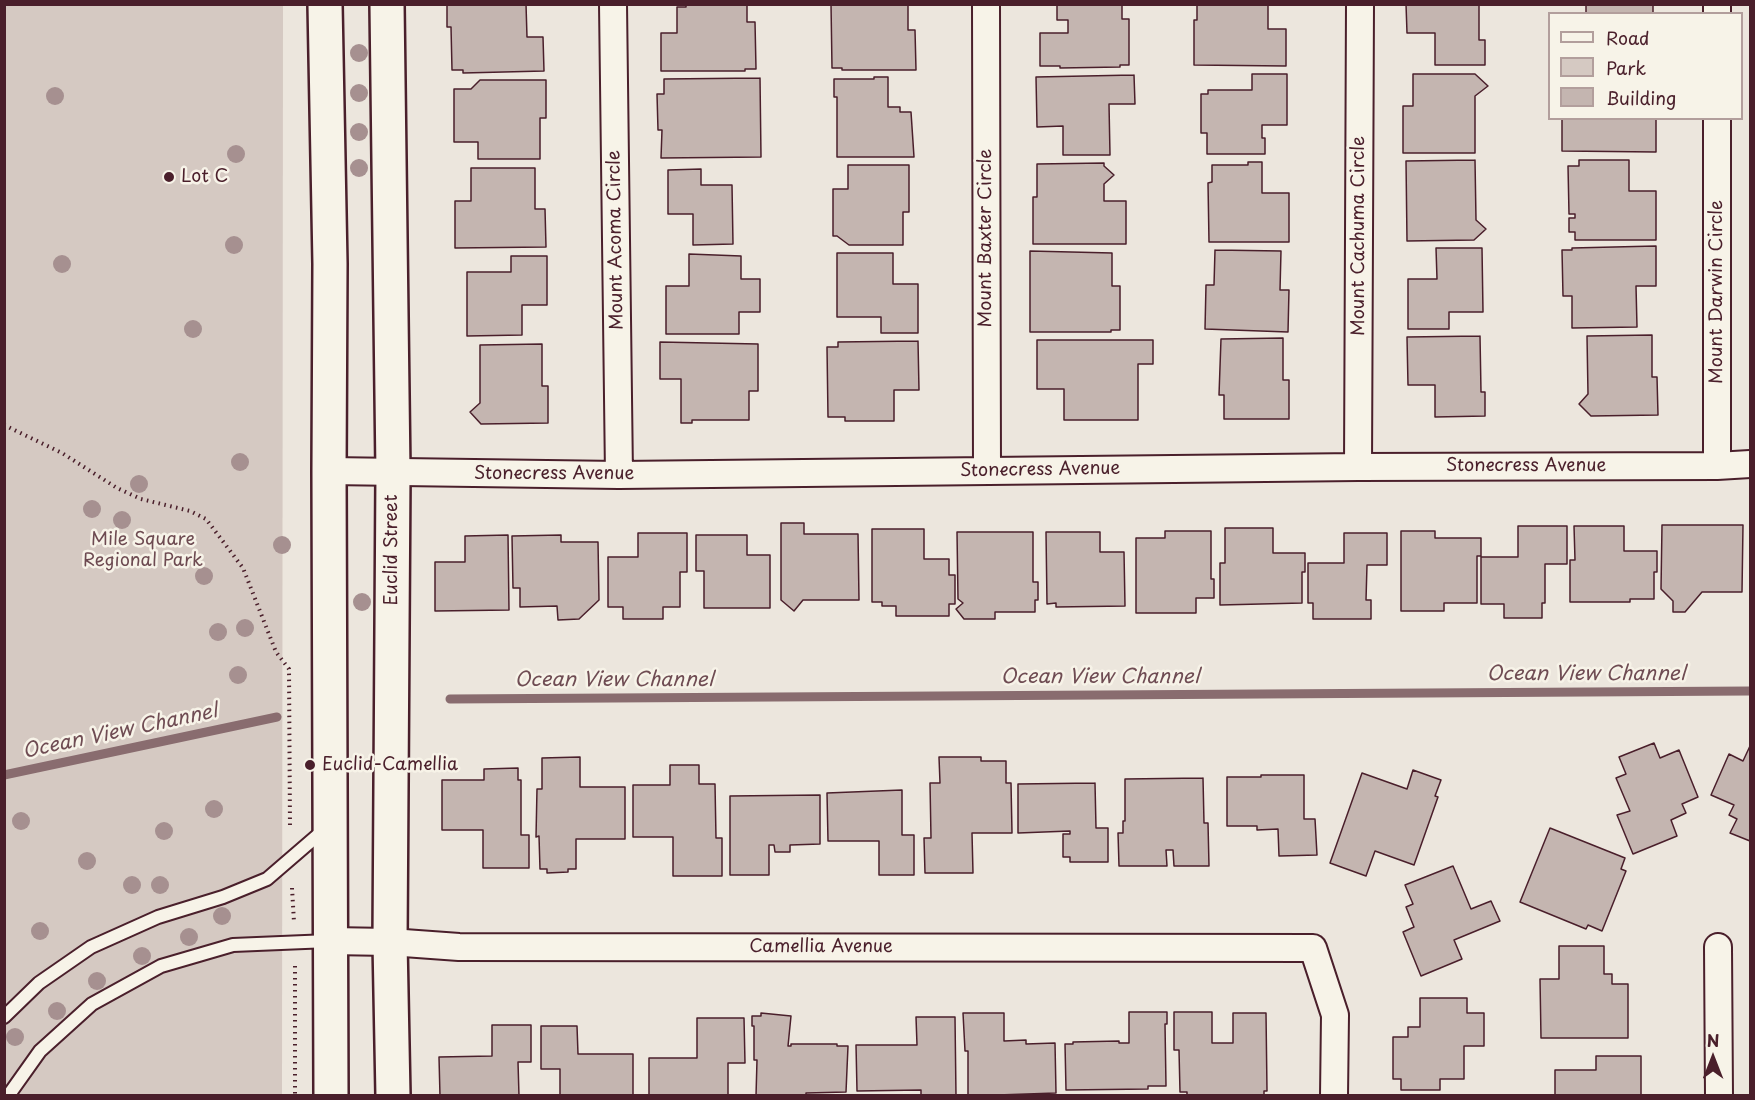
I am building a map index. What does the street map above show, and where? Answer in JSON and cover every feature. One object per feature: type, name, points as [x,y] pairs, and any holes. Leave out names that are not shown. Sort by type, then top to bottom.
[{"type":"main road","points":[[325,4],[330,264],[331,1095]]},
{"type":"main road","name":"Euclid Street","points":[[387,4],[393,472],[390,942],[393,1095]]},
{"type":"street","name":"Mount Acoma Circle","points":[[613,4],[618,475]]},
{"type":"street","name":"Mount Baxter Circle","points":[[986,4],[987,471]]},
{"type":"street","name":"Mount Cachuma Circle","points":[[1358,466],[1360,4]]},
{"type":"street","name":"Mount Darwin Circle","points":[[1717,120],[1717,466]]},
{"type":"street","name":"Stonecress Avenue","points":[[329,471],[618,475],[1358,466],[1717,466],[1750,464]]},
{"type":"street","name":"Camellia Avenue","points":[[330,941],[459,947],[1313,948],[1335,1015],[1334,1095]]},
{"type":"street","points":[[1718,947],[1719,1095]]},
{"type":"lane","points":[[4,1017],[39,983],[91,947],[158,917],[224,897],[267,879],[330,824]]},
{"type":"lane","points":[[8,1095],[40,1051],[92,1004],[161,966],[233,945],[330,941]]},
{"type":"path","points":[[4,425],[62,453],[117,488],[141,499],[190,511],[206,519],[243,568],[276,652],[290,669],[291,857],[295,941],[295,1095]]},
{"type":"green space","name":"Mile Square Regional Park","points":[[5,5],[283,5],[282,1095],[5,1096]]},
{"type":"building","points":[[447,4],[526,4],[527,37],[543,37],[544,71],[463,73],[463,70],[452,70],[451,27],[447,27]]},
{"type":"building","points":[[686,4],[747,4],[747,22],[755,22],[756,69],[661,71],[661,33],[677,33],[677,7],[686,7]]},
{"type":"building","points":[[831,4],[908,4],[908,30],[915,30],[916,70],[832,68]]},
{"type":"building","points":[[1057,4],[1122,4],[1122,19],[1129,19],[1129,65],[1060,68],[1060,66],[1040,66],[1040,33],[1068,33],[1068,20],[1057,20]]},
{"type":"building","points":[[1197,4],[1268,4],[1268,29],[1286,29],[1286,66],[1194,65],[1194,20],[1197,20]]},
{"type":"building","points":[[1406,4],[1479,4],[1479,40],[1485,40],[1485,65],[1435,65],[1435,33],[1407,33]]},
{"type":"building","points":[[1586,4],[1653,4],[1653,12],[1586,12]]},
{"type":"building","points":[[1252,74],[1287,74],[1287,125],[1262,125],[1265,154],[1207,154],[1207,133],[1201,133],[1201,94],[1208,94],[1208,90],[1252,90]]},
{"type":"building","points":[[1413,74],[1475,74],[1488,86],[1475,96],[1475,153],[1403,153],[1403,106],[1413,106]]},
{"type":"building","points":[[1134,75],[1135,104],[1109,104],[1110,155],[1063,155],[1063,126],[1037,127],[1036,77]]},
{"type":"building","points":[[874,77],[888,77],[888,107],[900,107],[900,112],[911,112],[914,157],[837,157],[837,97],[834,97],[834,79],[874,79]]},
{"type":"building","points":[[760,78],[761,157],[661,158],[662,130],[658,130],[657,94],[664,94],[664,79]]},
{"type":"building","points":[[480,80],[546,80],[546,118],[540,118],[540,159],[478,159],[478,142],[454,142],[454,89],[471,89]]},
{"type":"building","points":[[1562,120],[1656,120],[1656,152],[1562,151]]},
{"type":"building","points":[[1475,160],[1476,220],[1486,229],[1474,240],[1407,241],[1406,161]]},
{"type":"building","points":[[1579,160],[1629,160],[1629,191],[1656,191],[1656,240],[1575,240],[1575,232],[1569,232],[1569,218],[1575,218],[1575,214],[1569,214],[1568,166],[1579,166]]},
{"type":"building","points":[[1248,162],[1262,162],[1262,193],[1289,193],[1289,242],[1209,242],[1208,183],[1212,182],[1212,165],[1248,165]]},
{"type":"building","points":[[1104,163],[1104,166],[1114,175],[1104,184],[1104,201],[1126,201],[1126,244],[1033,244],[1033,197],[1037,197],[1037,164]]},
{"type":"building","points":[[848,165],[909,165],[909,212],[903,212],[903,245],[849,245],[837,236],[833,236],[833,189],[848,189]]},
{"type":"building","points":[[471,168],[535,168],[535,209],[545,209],[546,247],[455,248],[455,201],[471,201]]},
{"type":"building","points":[[701,169],[701,185],[732,185],[733,244],[693,245],[693,214],[668,214],[668,170]]},
{"type":"building","points":[[1656,246],[1656,286],[1636,286],[1637,327],[1572,328],[1572,296],[1563,296],[1562,250]]},
{"type":"building","points":[[1436,248],[1482,248],[1483,312],[1449,312],[1449,329],[1408,329],[1408,279],[1437,279]]},
{"type":"building","points":[[1215,250],[1281,251],[1280,290],[1289,290],[1288,332],[1205,329],[1206,285],[1214,285]]},
{"type":"building","points":[[1030,251],[1112,253],[1112,286],[1120,286],[1120,330],[1030,332]]},
{"type":"building","points":[[837,253],[893,253],[893,284],[918,284],[918,333],[881,333],[881,317],[837,317]]},
{"type":"building","points":[[689,254],[741,256],[741,279],[760,279],[760,312],[739,312],[739,334],[666,334],[666,286],[689,286]]},
{"type":"building","points":[[511,256],[547,256],[547,305],[522,305],[522,335],[467,336],[467,272],[511,272]]},
{"type":"building","points":[[1652,335],[1652,377],[1657,377],[1658,415],[1591,416],[1579,404],[1588,394],[1587,336]]},
{"type":"building","points":[[1480,336],[1481,392],[1485,392],[1485,416],[1435,417],[1435,385],[1408,385],[1407,337]]},
{"type":"building","points":[[1283,338],[1283,380],[1289,380],[1289,419],[1224,419],[1224,395],[1219,395],[1221,339]]},
{"type":"building","points":[[1037,340],[1153,340],[1153,364],[1138,364],[1138,420],[1064,420],[1064,389],[1037,389]]},
{"type":"building","points":[[918,341],[919,390],[894,390],[894,421],[845,421],[845,417],[828,417],[827,347],[838,347],[838,342]]},
{"type":"building","points":[[660,342],[758,344],[758,391],[749,391],[749,420],[692,420],[692,423],[681,423],[681,379],[660,379]]},
{"type":"building","points":[[542,344],[542,386],[548,386],[548,423],[481,424],[470,412],[480,403],[480,345]]},
{"type":"building","points":[[781,523],[804,523],[804,534],[858,534],[859,600],[803,600],[794,611],[781,600]]},
{"type":"building","points":[[1662,525],[1743,525],[1742,592],[1702,592],[1685,612],[1673,612],[1673,601],[1661,589]]},
{"type":"building","points":[[1518,526],[1567,526],[1567,564],[1545,564],[1545,603],[1542,603],[1542,618],[1504,618],[1504,604],[1481,604],[1481,557],[1518,557]]},
{"type":"building","points":[[1574,526],[1624,526],[1624,551],[1657,551],[1654,599],[1630,599],[1630,602],[1570,602],[1570,560],[1575,560]]},
{"type":"building","points":[[1225,528],[1273,528],[1273,553],[1305,553],[1305,572],[1302,572],[1302,603],[1220,605],[1220,563],[1225,563]]},
{"type":"building","points":[[872,529],[924,529],[924,559],[949,559],[949,575],[955,575],[955,604],[949,604],[949,616],[896,616],[896,606],[882,606],[882,602],[872,602]]},
{"type":"building","points":[[1165,531],[1211,531],[1211,579],[1214,579],[1214,598],[1196,598],[1196,613],[1136,613],[1136,538],[1165,538]]},
{"type":"building","points":[[1401,531],[1435,531],[1435,538],[1481,538],[1481,556],[1477,556],[1477,603],[1444,603],[1444,611],[1401,611]]},
{"type":"building","points":[[957,532],[1033,532],[1033,582],[1038,582],[1035,612],[995,612],[995,619],[964,619],[956,609],[963,603],[958,599]]},
{"type":"building","points":[[1046,532],[1100,532],[1100,552],[1124,552],[1125,606],[1056,607],[1056,603],[1047,604]]},
{"type":"building","points":[[638,533],[687,533],[687,572],[680,572],[680,607],[663,607],[663,619],[623,619],[623,607],[608,607],[608,557],[638,557]]},
{"type":"building","points":[[1344,533],[1387,533],[1387,565],[1367,565],[1366,600],[1371,600],[1371,619],[1313,619],[1313,603],[1308,603],[1308,563],[1344,563]]},
{"type":"building","points":[[508,535],[509,610],[435,611],[435,562],[465,562],[465,536]]},
{"type":"building","points":[[561,535],[561,542],[598,542],[599,600],[579,619],[558,620],[557,606],[520,607],[520,588],[513,588],[512,536]]},
{"type":"building","points":[[696,535],[747,535],[747,555],[770,555],[770,608],[704,608],[704,571],[696,571]]},
{"type":"building","points":[[1654,743],[1660,758],[1679,750],[1698,797],[1682,804],[1686,813],[1671,820],[1677,836],[1633,854],[1617,815],[1630,811],[1616,778],[1626,774],[1619,757]]},
{"type":"building","points":[[1750,746],[1750,841],[1730,833],[1737,819],[1729,815],[1734,805],[1711,795],[1729,754],[1743,761]]},
{"type":"building","points":[[580,757],[580,787],[625,787],[625,839],[576,839],[576,869],[568,869],[568,872],[547,873],[547,869],[540,869],[539,836],[536,837],[537,789],[542,789],[542,758]]},
{"type":"building","points":[[939,757],[981,757],[981,761],[1006,761],[1006,783],[1011,783],[1012,833],[972,833],[973,873],[925,873],[924,838],[931,838],[930,783],[940,783]]},
{"type":"building","points":[[670,765],[699,765],[699,784],[715,784],[716,838],[722,838],[722,876],[673,876],[673,837],[633,837],[633,785],[670,785]]},
{"type":"building","points":[[518,768],[518,780],[521,780],[521,835],[529,835],[529,868],[483,868],[483,830],[442,830],[442,780],[484,780],[484,769]]},
{"type":"building","points":[[1413,770],[1441,780],[1435,796],[1438,797],[1414,865],[1375,851],[1366,876],[1330,863],[1362,773],[1407,789]]},
{"type":"building","points":[[1261,775],[1304,775],[1304,819],[1315,819],[1317,855],[1279,856],[1278,829],[1257,830],[1257,826],[1227,826],[1227,777],[1261,777]]},
{"type":"building","points":[[1203,778],[1204,823],[1208,823],[1209,866],[1174,866],[1173,850],[1166,850],[1167,866],[1119,866],[1118,833],[1123,833],[1123,821],[1125,821],[1125,779]]},
{"type":"building","points":[[1095,783],[1096,828],[1108,828],[1108,862],[1070,862],[1070,857],[1063,857],[1063,834],[1070,834],[1070,831],[1018,833],[1018,784]]},
{"type":"building","points":[[902,790],[902,835],[914,835],[914,875],[879,875],[879,841],[828,841],[827,793]]},
{"type":"building","points":[[820,795],[820,844],[790,845],[790,852],[775,852],[774,845],[769,845],[769,875],[730,875],[730,796]]},
{"type":"building","points":[[1550,828],[1625,858],[1621,869],[1626,871],[1602,931],[1588,925],[1586,929],[1520,902]]},
{"type":"building","points":[[1453,866],[1471,909],[1491,901],[1500,921],[1454,940],[1462,959],[1421,976],[1403,932],[1414,927],[1406,907],[1413,904],[1405,885]]},
{"type":"building","points":[[1559,946],[1604,946],[1604,974],[1612,974],[1612,984],[1628,984],[1628,1038],[1541,1038],[1540,979],[1559,979]]},
{"type":"building","points":[[1420,998],[1467,998],[1467,1013],[1484,1013],[1484,1046],[1464,1046],[1464,1079],[1440,1079],[1440,1090],[1401,1090],[1401,1079],[1393,1079],[1393,1037],[1408,1037],[1408,1027],[1420,1027]]},
{"type":"building","points":[[1129,1012],[1167,1012],[1167,1024],[1165,1024],[1166,1086],[1148,1086],[1148,1089],[1066,1090],[1065,1044],[1119,1041],[1119,1043],[1129,1043]]},
{"type":"building","points":[[1174,1012],[1212,1012],[1212,1043],[1233,1043],[1233,1013],[1266,1013],[1267,1091],[1264,1091],[1264,1096],[1187,1096],[1187,1092],[1180,1092],[1179,1050],[1174,1050]]},
{"type":"building","points":[[761,1013],[791,1016],[788,1046],[791,1044],[837,1044],[837,1046],[848,1046],[846,1092],[806,1093],[806,1096],[756,1096],[757,1060],[754,1060],[752,1016],[761,1016]]},
{"type":"building","points":[[963,1013],[1004,1013],[1004,1041],[1026,1040],[1026,1044],[1055,1043],[1056,1093],[968,1096],[968,1051],[965,1051]]},
{"type":"building","points":[[916,1017],[955,1017],[956,1096],[921,1096],[921,1090],[857,1091],[856,1045],[917,1045]]},
{"type":"building","points":[[697,1018],[744,1018],[745,1063],[728,1063],[728,1096],[649,1096],[649,1058],[697,1058]]},
{"type":"building","points":[[492,1025],[531,1025],[531,1062],[518,1062],[519,1096],[440,1096],[439,1057],[492,1056]]},
{"type":"building","points":[[541,1026],[577,1026],[578,1054],[633,1054],[633,1096],[560,1096],[560,1069],[541,1069]]},
{"type":"building","points":[[1596,1056],[1641,1056],[1641,1096],[1555,1096],[1555,1070],[1596,1070]]},
{"type":"waterway","name":"Ocean View Channel","points":[[450,699],[1750,691]]},
{"type":"waterway","name":"Ocean View Channel","points":[[4,775],[277,717]]},
{"type":"place","name":"Lot C","points":[[169,177]]},
{"type":"place","name":"Euclid-Camellia","points":[[310,765]]}]
